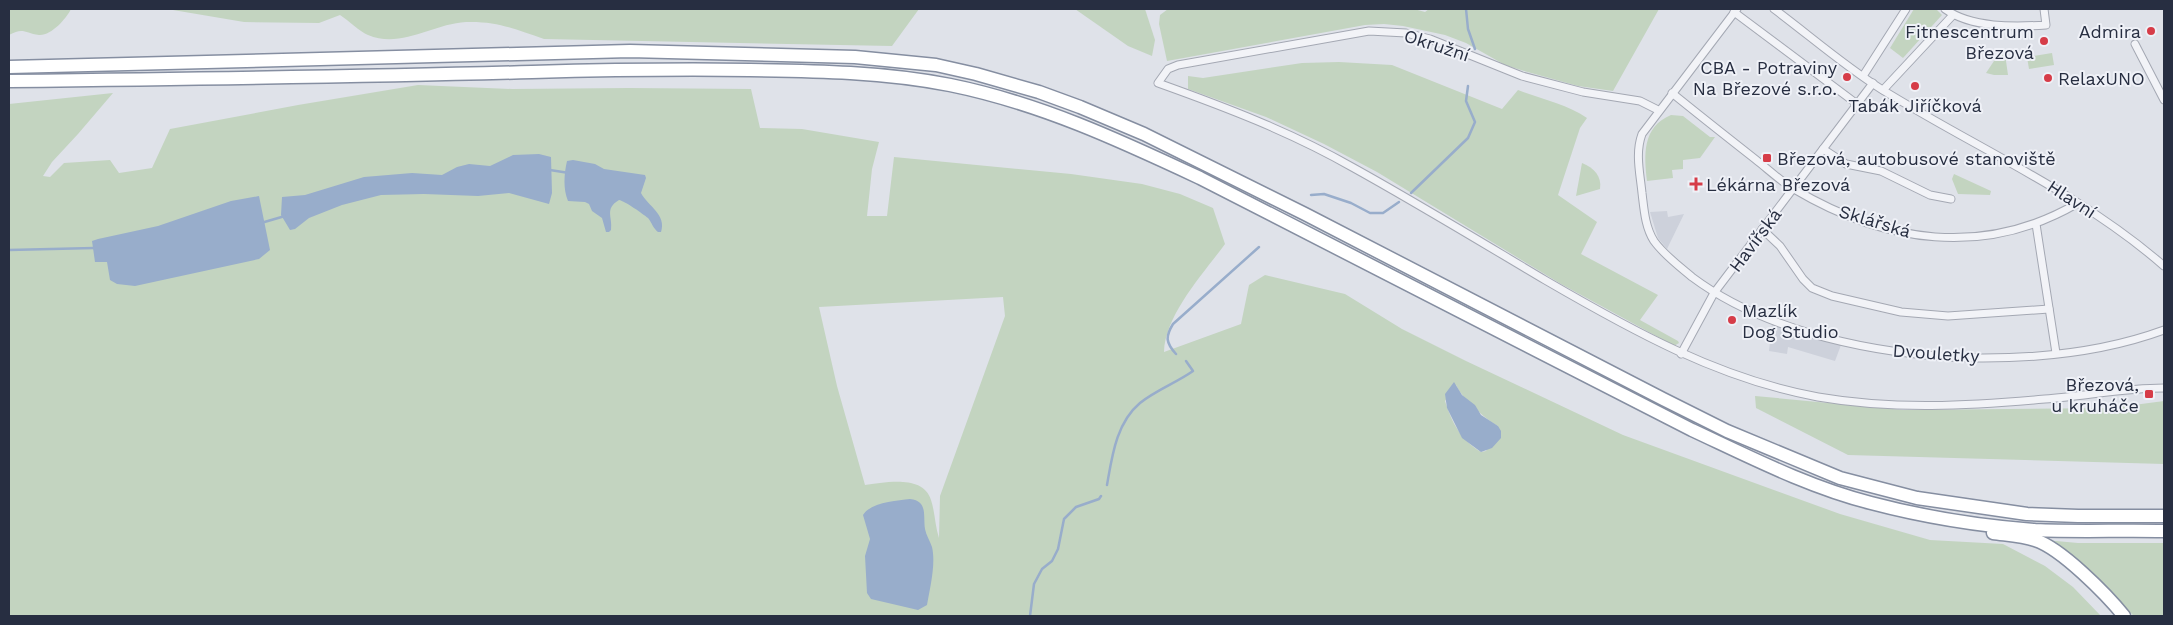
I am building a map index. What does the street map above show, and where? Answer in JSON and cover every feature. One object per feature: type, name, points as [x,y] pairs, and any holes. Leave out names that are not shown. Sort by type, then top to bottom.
[{"type":"highway","points":[[9,66],[630,51],[855,57],[901,60],[936,65],[1039,92],[1144,134],[1297,210],[1663,400],[1727,431],[1840,478],[1879,490],[1917,498],[2027,514],[2164,516]]},
{"type":"highway","points":[[9,81],[392,75],[630,68],[859,73],[933,82],[1001,97],[1077,122],[1200,178],[1692,430],[1761,463],[1817,486],[1870,503],[1940,518],[2036,530],[2164,530]]},
{"type":"highway","points":[[1979,507],[1993,503],[2051,508],[2164,510]]},
{"type":"highway","points":[[1940,518],[1963,528],[2037,541],[2063,557],[2099,588],[2124,616]]},
{"type":"street","name":"Hlavní","points":[[1774,9],[1873,84],[2022,168],[2078,203],[2140,246],[2164,266]]},
{"type":"street","points":[[1863,76],[1906,9]]},
{"type":"street","points":[[1944,9],[1953,15],[1970,20],[2021,27],[2046,25],[2044,9]]},
{"type":"street","points":[[1714,294],[1666,254],[1654,240],[1647,226],[1638,149],[1642,134],[1658,110],[1736,11],[1857,104]]},
{"type":"street","points":[[1883,90],[1953,15]]},
{"type":"street","name":"Okružní","points":[[1658,110],[1640,101],[1583,92],[1522,76],[1430,39],[1390,31],[1369,31],[1178,65],[1168,69],[1158,83],[1267,124],[1321,150],[1606,316],[1681,354]]},
{"type":"street","points":[[2135,44],[2164,100]]},
{"type":"street","name":"Havířská","points":[[1681,354],[1714,294],[1873,84]]},
{"type":"street","name":"Sklářská","points":[[1672,93],[1793,188],[1858,219],[1885,228],[1931,237],[1949,238],[1995,235],[2036,224],[2078,203]]},
{"type":"street","points":[[1823,149],[1846,164],[1881,172],[1930,194],[1951,199]]},
{"type":"street","points":[[2036,224],[2056,353]]},
{"type":"street","points":[[1762,229],[1780,246],[1803,279],[1812,288],[1832,296],[1902,312],[1948,316],[2049,309]]},
{"type":"street","name":"Dvouletky","points":[[1714,294],[1774,322],[1848,343],[1907,354],[1972,358],[2056,353],[2107,347],[2164,330]]},
{"type":"street","points":[[1681,354],[1739,377],[1778,388],[1818,397],[1872,404],[1926,407],[1980,404],[2164,386]]},
{"type":"shaded area","points":[[1667,211],[1668,217],[1684,214],[1667,249],[1658,238],[1650,212]]},
{"type":"shaded area","points":[[1772,324],[1841,345],[1835,361],[1788,347],[1787,354],[1769,351]]},
{"type":"green space","points":[[9,9],[71,9],[62,22],[44,35],[21,31],[9,35]]},
{"type":"green space","points":[[167,9],[919,9],[892,46],[544,39],[506,26],[477,22],[453,24],[405,38],[380,39],[358,29],[340,15],[319,23],[244,22]]},
{"type":"green space","points":[[1075,9],[1145,9],[1155,40],[1152,56],[1128,46]]},
{"type":"green space","points":[[1168,9],[1414,9],[1425,12],[1429,9],[1659,9],[1613,91],[1578,86],[1505,65],[1466,43],[1445,35],[1384,24],[1365,25],[1167,61],[1159,24],[1160,15]]},
{"type":"green space","points":[[1914,9],[1936,9],[1942,15],[1903,58],[1890,48]]},
{"type":"green space","points":[[2052,53],[2054,65],[2029,69],[2027,57]]},
{"type":"green space","points":[[2005,54],[2008,75],[1986,73],[1998,55]]},
{"type":"green space","points":[[1339,62],[1392,65],[1502,109],[1518,90],[1562,105],[1587,118],[1580,128],[1558,195],[1597,222],[1581,254],[1658,295],[1640,320],[1679,343],[1674,346],[1561,284],[1377,172],[1324,144],[1266,117],[1188,89],[1188,76],[1203,78],[1302,63]]},
{"type":"green space","points":[[418,85],[512,89],[751,89],[760,128],[802,129],[879,142],[872,169],[867,216],[887,216],[894,157],[1071,174],[1142,184],[1180,194],[1213,208],[1225,244],[1178,309],[1166,338],[1164,352],[1241,324],[1249,285],[1265,275],[1345,294],[1402,329],[1623,435],[1840,514],[1930,540],[2003,544],[2045,566],[2073,587],[2101,616],[9,616],[9,104],[113,93],[52,162],[43,176],[50,177],[64,163],[110,160],[119,173],[152,168],[170,129]],"holes":[[[1003,297],[1005,316],[940,496],[939,538],[931,500],[927,492],[920,486],[902,482],[865,485],[837,386],[819,307]],[[1456,385],[1474,408],[1498,426],[1486,451],[1481,452],[1468,442],[1458,430],[1451,417],[1445,401]]]},
{"type":"green space","points":[[1671,115],[1683,116],[1710,137],[1715,137],[1700,158],[1683,160],[1683,169],[1672,170],[1673,178],[1647,181],[1645,161],[1650,134],[1662,120]]},
{"type":"green space","points":[[1582,163],[1596,173],[1600,180],[1600,189],[1576,196]]},
{"type":"green space","points":[[1954,174],[1991,191],[1990,195],[1958,194],[1952,179]]},
{"type":"green space","points":[[1755,396],[1903,410],[2111,408],[2164,401],[2164,464],[1848,455],[1756,408]]},
{"type":"green space","points":[[2045,540],[2078,543],[2164,543],[2164,616],[2134,616],[2106,590]]},
{"type":"water","points":[[539,154],[551,157],[552,193],[549,204],[509,193],[478,196],[381,195],[342,205],[309,218],[295,229],[290,230],[281,215],[282,197],[305,195],[364,177],[412,173],[442,175],[457,167],[469,164],[490,166],[513,155]]},
{"type":"water","points":[[573,160],[595,164],[604,169],[645,175],[646,178],[641,193],[659,216],[662,226],[661,232],[656,230],[646,216],[619,200],[614,203],[610,210],[611,230],[606,232],[602,218],[592,211],[589,204],[568,201],[565,171],[567,161]]},
{"type":"water","points":[[259,196],[270,250],[259,259],[135,286],[117,284],[110,280],[107,262],[95,262],[92,241],[158,226],[231,201]]},
{"type":"water","points":[[1454,382],[1462,395],[1475,405],[1481,415],[1498,426],[1501,431],[1501,438],[1492,448],[1481,452],[1462,438],[1447,408],[1445,394]]},
{"type":"water","points":[[910,499],[920,503],[924,510],[926,531],[933,554],[932,576],[927,605],[918,610],[871,599],[867,593],[865,556],[870,539],[863,515],[872,507]]},
{"type":"waterway","points":[[1466,9],[1468,29],[1475,49]]},
{"type":"waterway","points":[[1411,193],[1468,138],[1475,122],[1466,101],[1468,86]]},
{"type":"waterway","points":[[550,170],[569,173]]},
{"type":"waterway","points":[[1311,195],[1324,194],[1351,203],[1370,213],[1383,213],[1399,202]]},
{"type":"waterway","points":[[261,223],[285,216]]},
{"type":"waterway","points":[[1176,354],[1168,340],[1173,324],[1259,247]]},
{"type":"waterway","points":[[9,250],[94,248]]},
{"type":"waterway","points":[[1107,485],[1116,441],[1125,420],[1146,398],[1193,371],[1186,361]]},
{"type":"waterway","points":[[1030,616],[1034,584],[1042,569],[1052,561],[1058,549],[1064,519],[1076,507],[1099,499],[1101,496]]},
{"type":"place","name":"Admira","points":[[2151,31]]},
{"type":"place","name":"Fitnescentrum Březová","points":[[2044,41]]},
{"type":"place","name":"CBA - Potraviny Na Březové s.r.o.","points":[[1847,77]]},
{"type":"place","name":"RelaxUNO","points":[[2048,78]]},
{"type":"place","name":"Tabák Jiříčková","points":[[1915,86]]},
{"type":"place","name":"Březová, autobusové stanoviště","points":[[1767,158]]},
{"type":"place","name":"Lékárna Březová","points":[[1696,184]]},
{"type":"place","name":"Mazlík Dog Studio","points":[[1732,320]]},
{"type":"place","name":"Březová, u kruháče","points":[[2149,394]]}]
